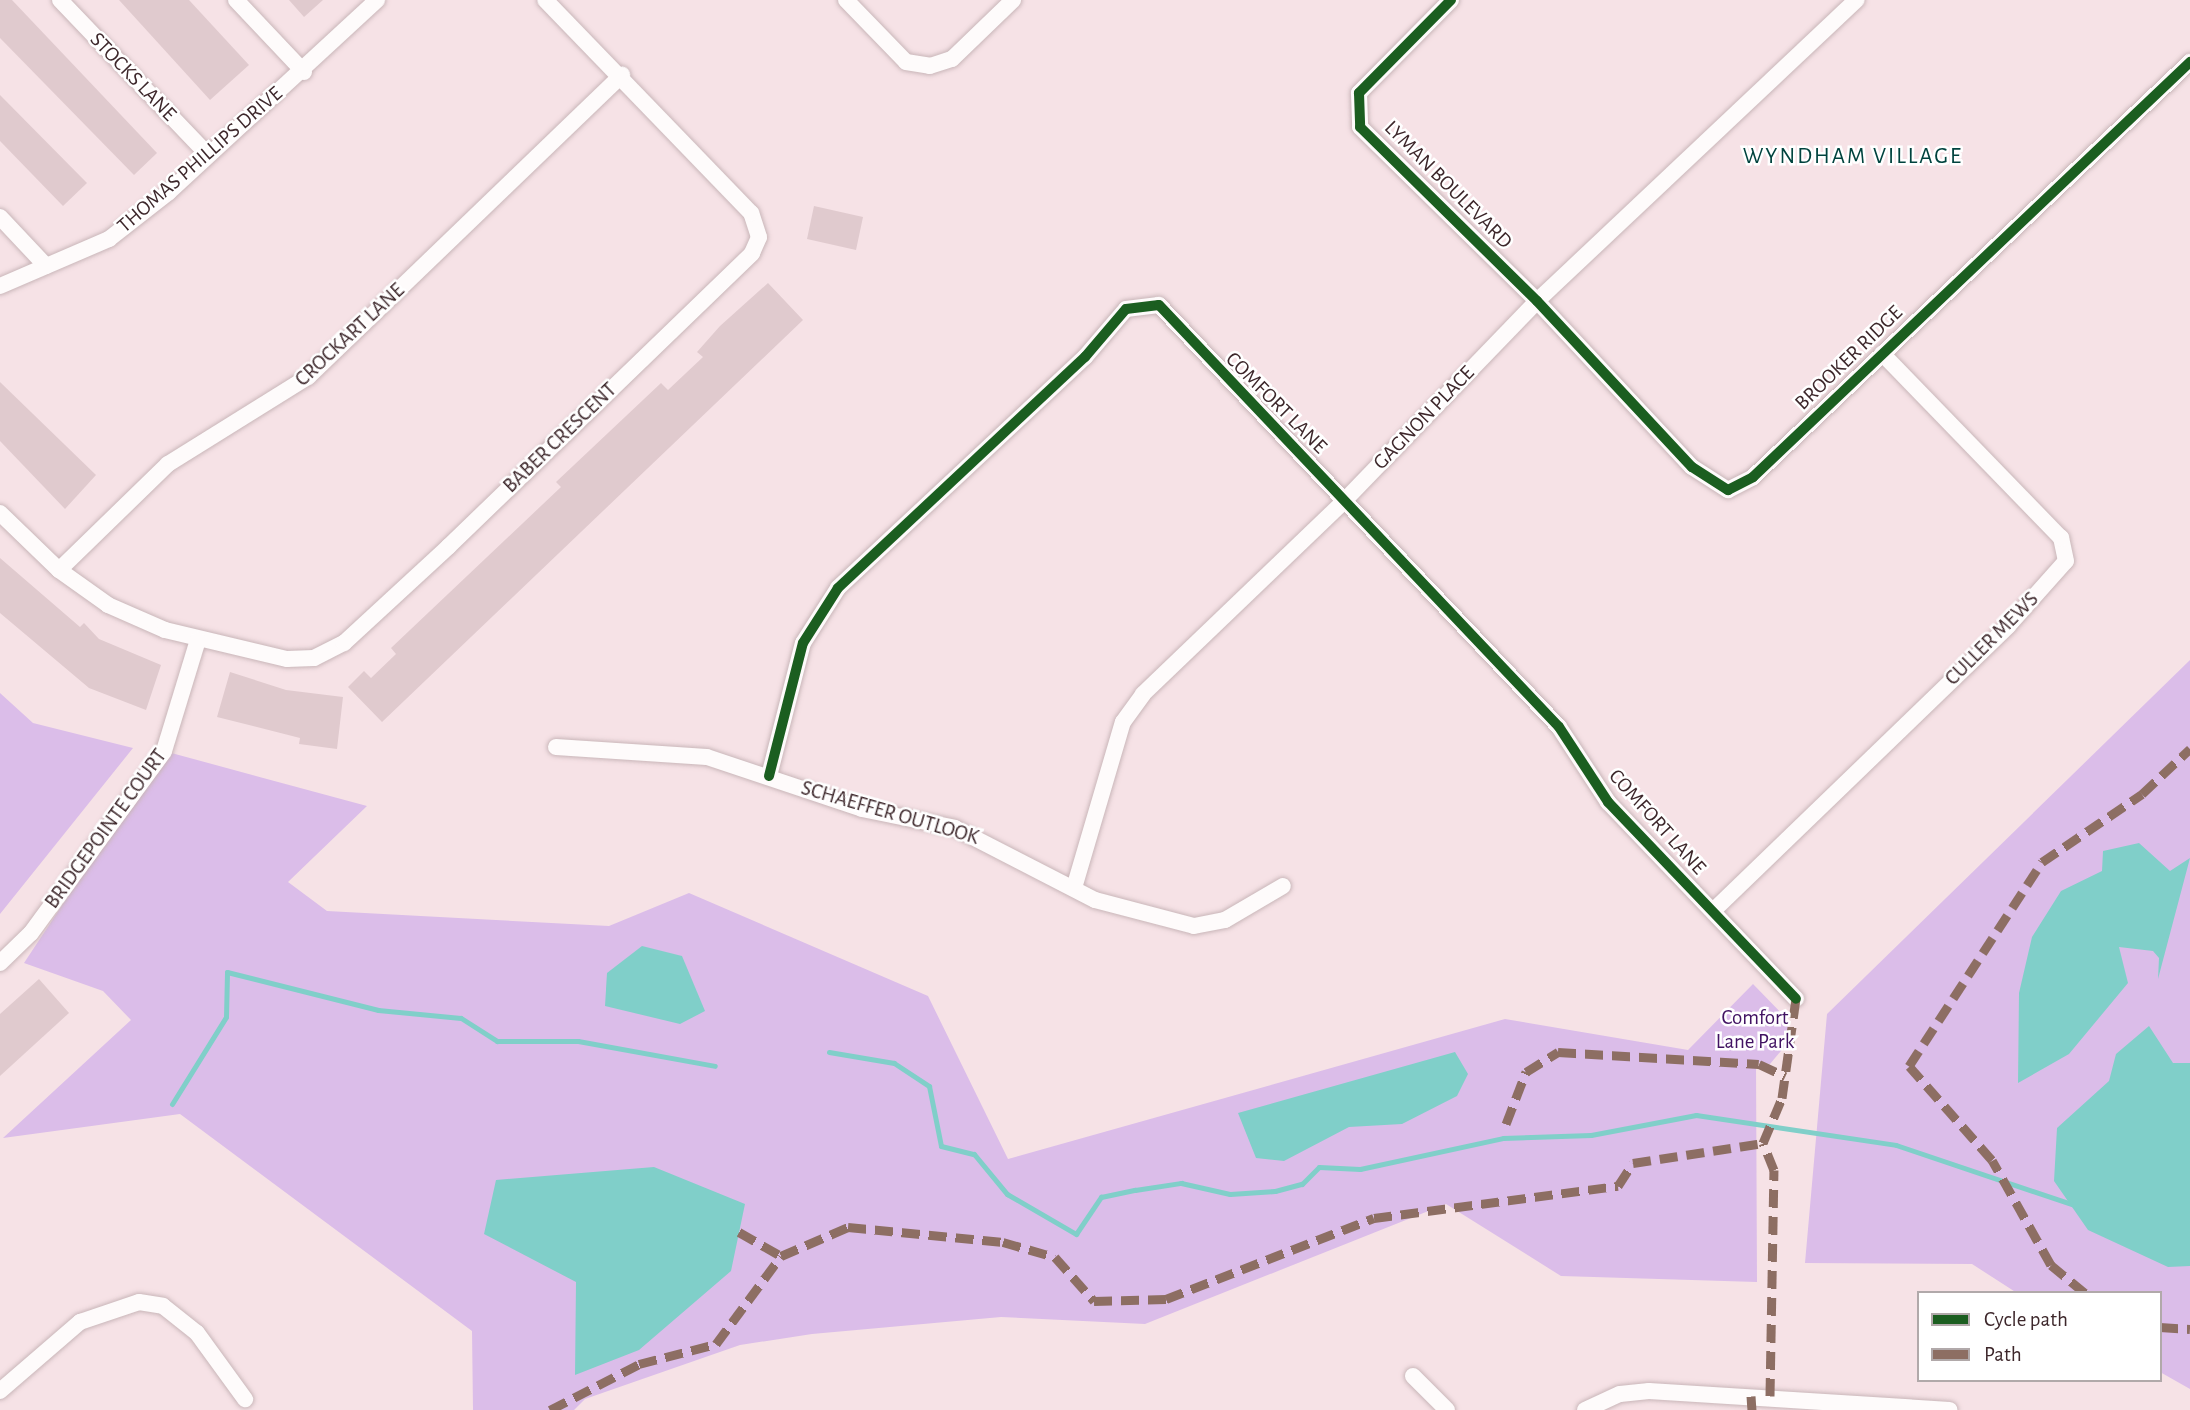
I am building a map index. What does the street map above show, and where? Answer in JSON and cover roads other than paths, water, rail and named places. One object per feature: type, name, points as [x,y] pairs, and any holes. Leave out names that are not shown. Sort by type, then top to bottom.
[{"type":"street","name":"STOCKS LANE","points":[[60,0],[206,153]]},
{"type":"street","points":[[236,0],[304,72]]},
{"type":"street","name":"THOMAS PHILLIPS DRIVE","points":[[0,286],[108,239],[304,72],[377,0]]},
{"type":"street","name":"BABER CRESCENT","points":[[0,513],[59,570],[136,620],[198,640],[288,659],[338,647],[752,253],[759,234],[754,218],[622,75],[545,0]]},
{"type":"street","points":[[846,0],[906,62],[930,66],[952,59],[1013,0]]},
{"type":"street","name":"LYMAN BOULEVARD","points":[[1451,0],[1359,93],[1356,120],[1537,301]]},
{"type":"street","name":"GAGNON PLACE","points":[[1074,888],[1123,722],[1167,666],[1346,499],[1537,301],[1856,0]]},
{"type":"street","name":"BROOKER RIDGE","points":[[1537,301],[1683,458],[1728,490],[1753,477],[2190,62]]},
{"type":"street","name":"CROCKART LANE","points":[[59,570],[168,464],[308,377],[622,75]]},
{"type":"street","points":[[0,217],[46,266]]},
{"type":"street","name":"COMFORT LANE","points":[[769,776],[803,643],[819,612],[1085,357],[1126,309],[1159,305],[1346,499],[1559,727],[1608,802],[1796,999]]},
{"type":"street","name":"CULLER MEWS","points":[[1713,911],[2008,626],[2066,561],[2062,538],[1882,354]]},
{"type":"street","name":"BRIDGEPOINTE COURT","points":[[0,963],[31,933],[164,751],[198,640]]},
{"type":"street","name":"SCHAEFFER OUTLOOK","points":[[556,747],[707,757],[988,840],[1074,888],[1194,926],[1225,920],[1283,886]]},
{"type":"street","points":[[0,1391],[80,1322],[139,1302],[163,1306],[197,1333],[245,1399]]},
{"type":"street","points":[[1413,1377],[1447,1410]]},
{"type":"street","points":[[1585,1410],[1620,1394],[1649,1391],[1949,1410]]},
{"type":"water","points":[[2139,843],[2170,871],[2190,858],[2158,979],[2159,958],[2153,951],[2119,947],[2128,983],[2069,1054],[2018,1083],[2019,993],[2032,937],[2061,891],[2102,871],[2103,851]]},
{"type":"water","points":[[642,946],[682,956],[705,1011],[680,1024],[605,1006],[607,973]]},
{"type":"water","points":[[2149,1026],[2173,1063],[2190,1063],[2190,1266],[2168,1267],[2088,1230],[2054,1181],[2057,1128],[2109,1081],[2116,1054]]},
{"type":"water","points":[[1455,1052],[1468,1074],[1457,1096],[1402,1124],[1349,1127],[1284,1161],[1256,1158],[1238,1113]]},
{"type":"water","points":[[654,1167],[745,1204],[731,1271],[639,1350],[575,1375],[576,1282],[484,1234],[496,1180]]},
{"type":"waterway","points":[[172,1104],[226,1017],[227,972],[378,1010],[461,1018],[497,1041],[578,1041],[715,1066]]},
{"type":"waterway","points":[[829,1052],[894,1063],[929,1086],[941,1146],[974,1154],[1007,1194],[1076,1234],[1101,1197],[1135,1190],[1181,1183],[1230,1194],[1275,1191],[1302,1184],[1319,1167],[1360,1169],[1503,1138],[1591,1135],[1696,1115],[1896,1145],[2077,1206]]},
{"type":"district","name":"WYNDHAM VILLAGE","points":[[1853,157]]},
{"type":"park label","name":"Comfort Lane Park","points":[[1755,1030]]}]
